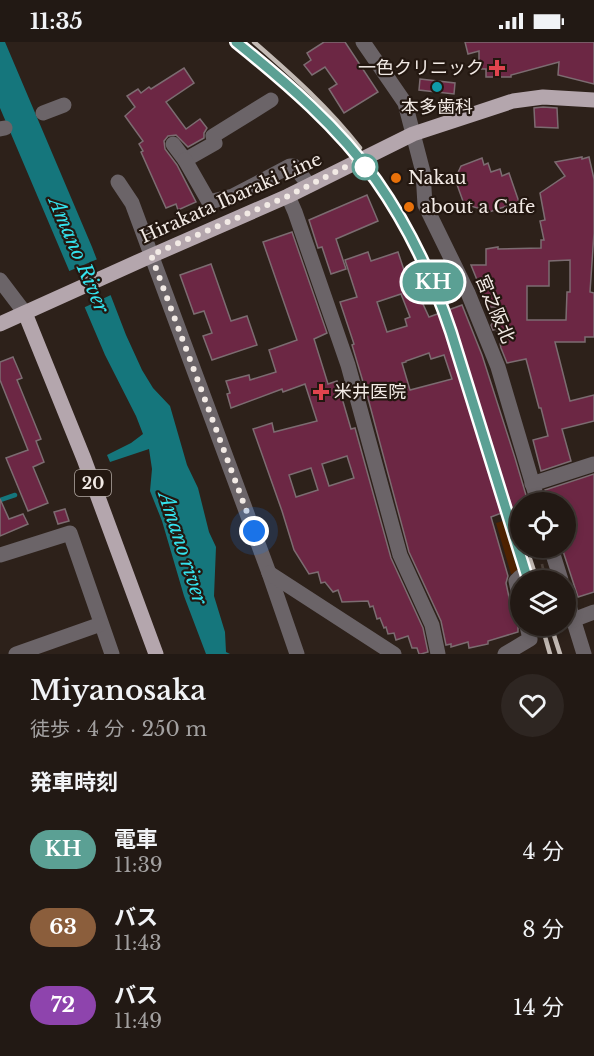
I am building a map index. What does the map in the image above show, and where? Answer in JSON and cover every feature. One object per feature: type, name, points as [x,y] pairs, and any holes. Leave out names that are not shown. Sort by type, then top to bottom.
[{"type":"main road","name":"Hirakata Ibaraki Line","points":[[0,324],[288,196],[413,134],[513,101],[543,98],[594,100]]},
{"type":"main road","name":"20","points":[[25,314],[84,459],[156,654]]},
{"type":"street","name":"宮之阪北","points":[[363,42],[405,104],[423,172],[425,205],[468,293],[494,356],[535,492]]},
{"type":"street","points":[[185,160],[215,143],[213,136],[271,100]]},
{"type":"street","points":[[42,113],[64,105]]},
{"type":"street","points":[[173,144],[209,201],[233,196],[290,166],[294,166],[309,185]]},
{"type":"street","points":[[118,183],[132,203],[148,257],[269,573],[297,654]]},
{"type":"street","points":[[288,196],[296,212],[348,365],[400,555],[432,625],[438,654]]},
{"type":"street","points":[[0,280],[25,314]]},
{"type":"street","points":[[532,484],[594,465]]},
{"type":"street","points":[[0,555],[70,533],[112,654]]},
{"type":"street","points":[[269,573],[394,654]]},
{"type":"street","points":[[576,619],[594,612]]},
{"type":"street","points":[[16,654],[101,624]]},
{"type":"street","points":[[576,629],[584,654]]},
{"type":"street","points":[[505,654],[530,639],[529,636]]},
{"type":"shaded area","points":[[503,521],[510,545],[510,558],[514,558],[517,570],[510,571],[496,523]]},
{"type":"water","points":[[0,42],[5,42],[142,370],[153,388],[170,406],[187,465],[198,488],[209,532],[216,547],[214,596],[225,632],[226,652],[230,654],[206,654],[184,596],[162,521],[150,491],[152,469],[149,449],[110,462],[107,455],[143,434],[105,355],[0,108]]},
{"type":"pier","points":[[100,258],[113,294],[83,308],[67,272]]},
{"type":"building","points":[[324,42],[345,42],[378,92],[344,113],[329,89],[337,84],[325,67],[312,75],[304,65],[311,60],[307,53]]},
{"type":"building","points":[[465,42],[594,42],[594,84],[558,75],[559,62],[511,75],[511,77],[486,77],[486,69],[479,69],[479,51],[468,54]]},
{"type":"building","points":[[184,68],[194,83],[166,102],[186,129],[200,119],[207,128],[204,138],[188,147],[176,135],[168,136],[164,141],[165,149],[177,165],[196,202],[178,210],[176,204],[166,208],[141,152],[143,151],[139,144],[143,141],[125,116],[135,107],[127,96],[138,89],[141,93],[149,87],[151,89]]},
{"type":"building","name":"本多歯科","points":[[420,79],[455,83],[454,94],[419,90]]},
{"type":"building","points":[[534,108],[557,108],[558,128],[535,127]]},
{"type":"building","points":[[589,157],[594,179],[594,233],[590,292],[594,293],[594,337],[585,337],[585,342],[555,342],[570,401],[594,395],[594,421],[562,429],[571,461],[541,471],[533,440],[548,436],[526,359],[507,363],[497,329],[493,330],[491,325],[505,307],[488,307],[471,265],[486,265],[486,249],[541,248],[541,240],[544,240],[540,221],[545,220],[540,193],[565,176],[555,162]],"holes":[[[570,260],[570,292],[567,292],[566,320],[527,320],[527,286],[549,286],[549,261]]]},
{"type":"building","points":[[482,158],[484,165],[488,163],[491,172],[500,169],[502,176],[509,173],[519,202],[483,214],[481,209],[464,204],[455,179],[461,166]]},
{"type":"building","points":[[367,195],[378,221],[336,239],[346,269],[331,274],[322,247],[318,248],[309,220]]},
{"type":"building","points":[[292,232],[327,333],[314,339],[328,384],[337,381],[351,429],[355,428],[391,558],[423,628],[428,652],[419,654],[417,648],[412,648],[408,636],[396,640],[394,633],[388,634],[386,627],[384,628],[380,618],[377,619],[373,606],[370,607],[368,601],[342,602],[338,590],[333,592],[325,582],[321,583],[318,572],[309,574],[294,550],[253,429],[272,423],[274,432],[317,421],[305,384],[283,392],[282,389],[231,408],[226,381],[249,375],[250,380],[276,372],[269,350],[297,340],[263,242]],"holes":[[[347,456],[354,478],[329,486],[322,464]],[[311,468],[318,490],[296,497],[289,475]]]},
{"type":"building","points":[[368,252],[371,261],[398,252],[411,291],[416,289],[429,317],[462,305],[482,355],[525,492],[510,492],[510,510],[491,517],[508,576],[506,583],[510,602],[510,634],[488,641],[488,644],[469,648],[468,642],[451,647],[451,644],[446,645],[441,621],[409,552],[352,345],[354,344],[340,302],[357,297],[345,260]],"holes":[[[401,294],[410,317],[405,319],[407,326],[387,332],[377,302]],[[429,353],[431,359],[444,355],[452,379],[410,390],[402,363]]]},
{"type":"building","points":[[211,264],[231,321],[247,316],[257,345],[212,360],[203,336],[212,333],[204,311],[194,314],[180,275]]},
{"type":"building","points":[[13,357],[22,378],[17,380],[41,439],[36,441],[44,462],[33,467],[48,503],[28,511],[6,458],[28,450],[0,380],[0,362]]},
{"type":"building","points":[[594,474],[594,592],[578,597],[576,570],[569,570],[565,558],[576,558],[576,492],[546,492],[545,490]]},
{"type":"building","points":[[0,499],[9,519],[23,514],[28,524],[0,536]]},
{"type":"building","points":[[65,509],[69,521],[58,524],[54,512]]},
{"type":"waterway","points":[[0,500],[15,495]]},
{"type":"railway","points":[[236,42],[274,73],[344,141],[375,179],[409,233],[436,290],[447,320],[525,570]]},
{"type":"railway","points":[[254,42],[296,79],[360,148]]},
{"type":"railway","points":[[530,559],[534,570]]},
{"type":"railway","points":[[545,636],[550,654]]},
{"type":"railway","points":[[554,636],[560,654]]},
{"type":"train","name":"KH","points":[[236,42],[296,91],[337,133],[376,180],[410,235],[437,291],[458,352],[525,570]]},
{"type":"place","name":"一色クリニック","points":[[497,68]]},
{"type":"place","name":"本多歯科","points":[[437,87]]},
{"type":"place","name":"Nakau","points":[[396,178]]},
{"type":"place","name":"about a Cafe","points":[[409,207]]},
{"type":"place","name":"米井医院","points":[[321,392]]},
{"type":"route","points":[[254,531],[151,255],[288,196],[359,160],[365,167]]},
{"type":"water label","name":"Amano River","points":[[79,255]]},
{"type":"water label","name":"Amano river","points":[[183,548]]}]
